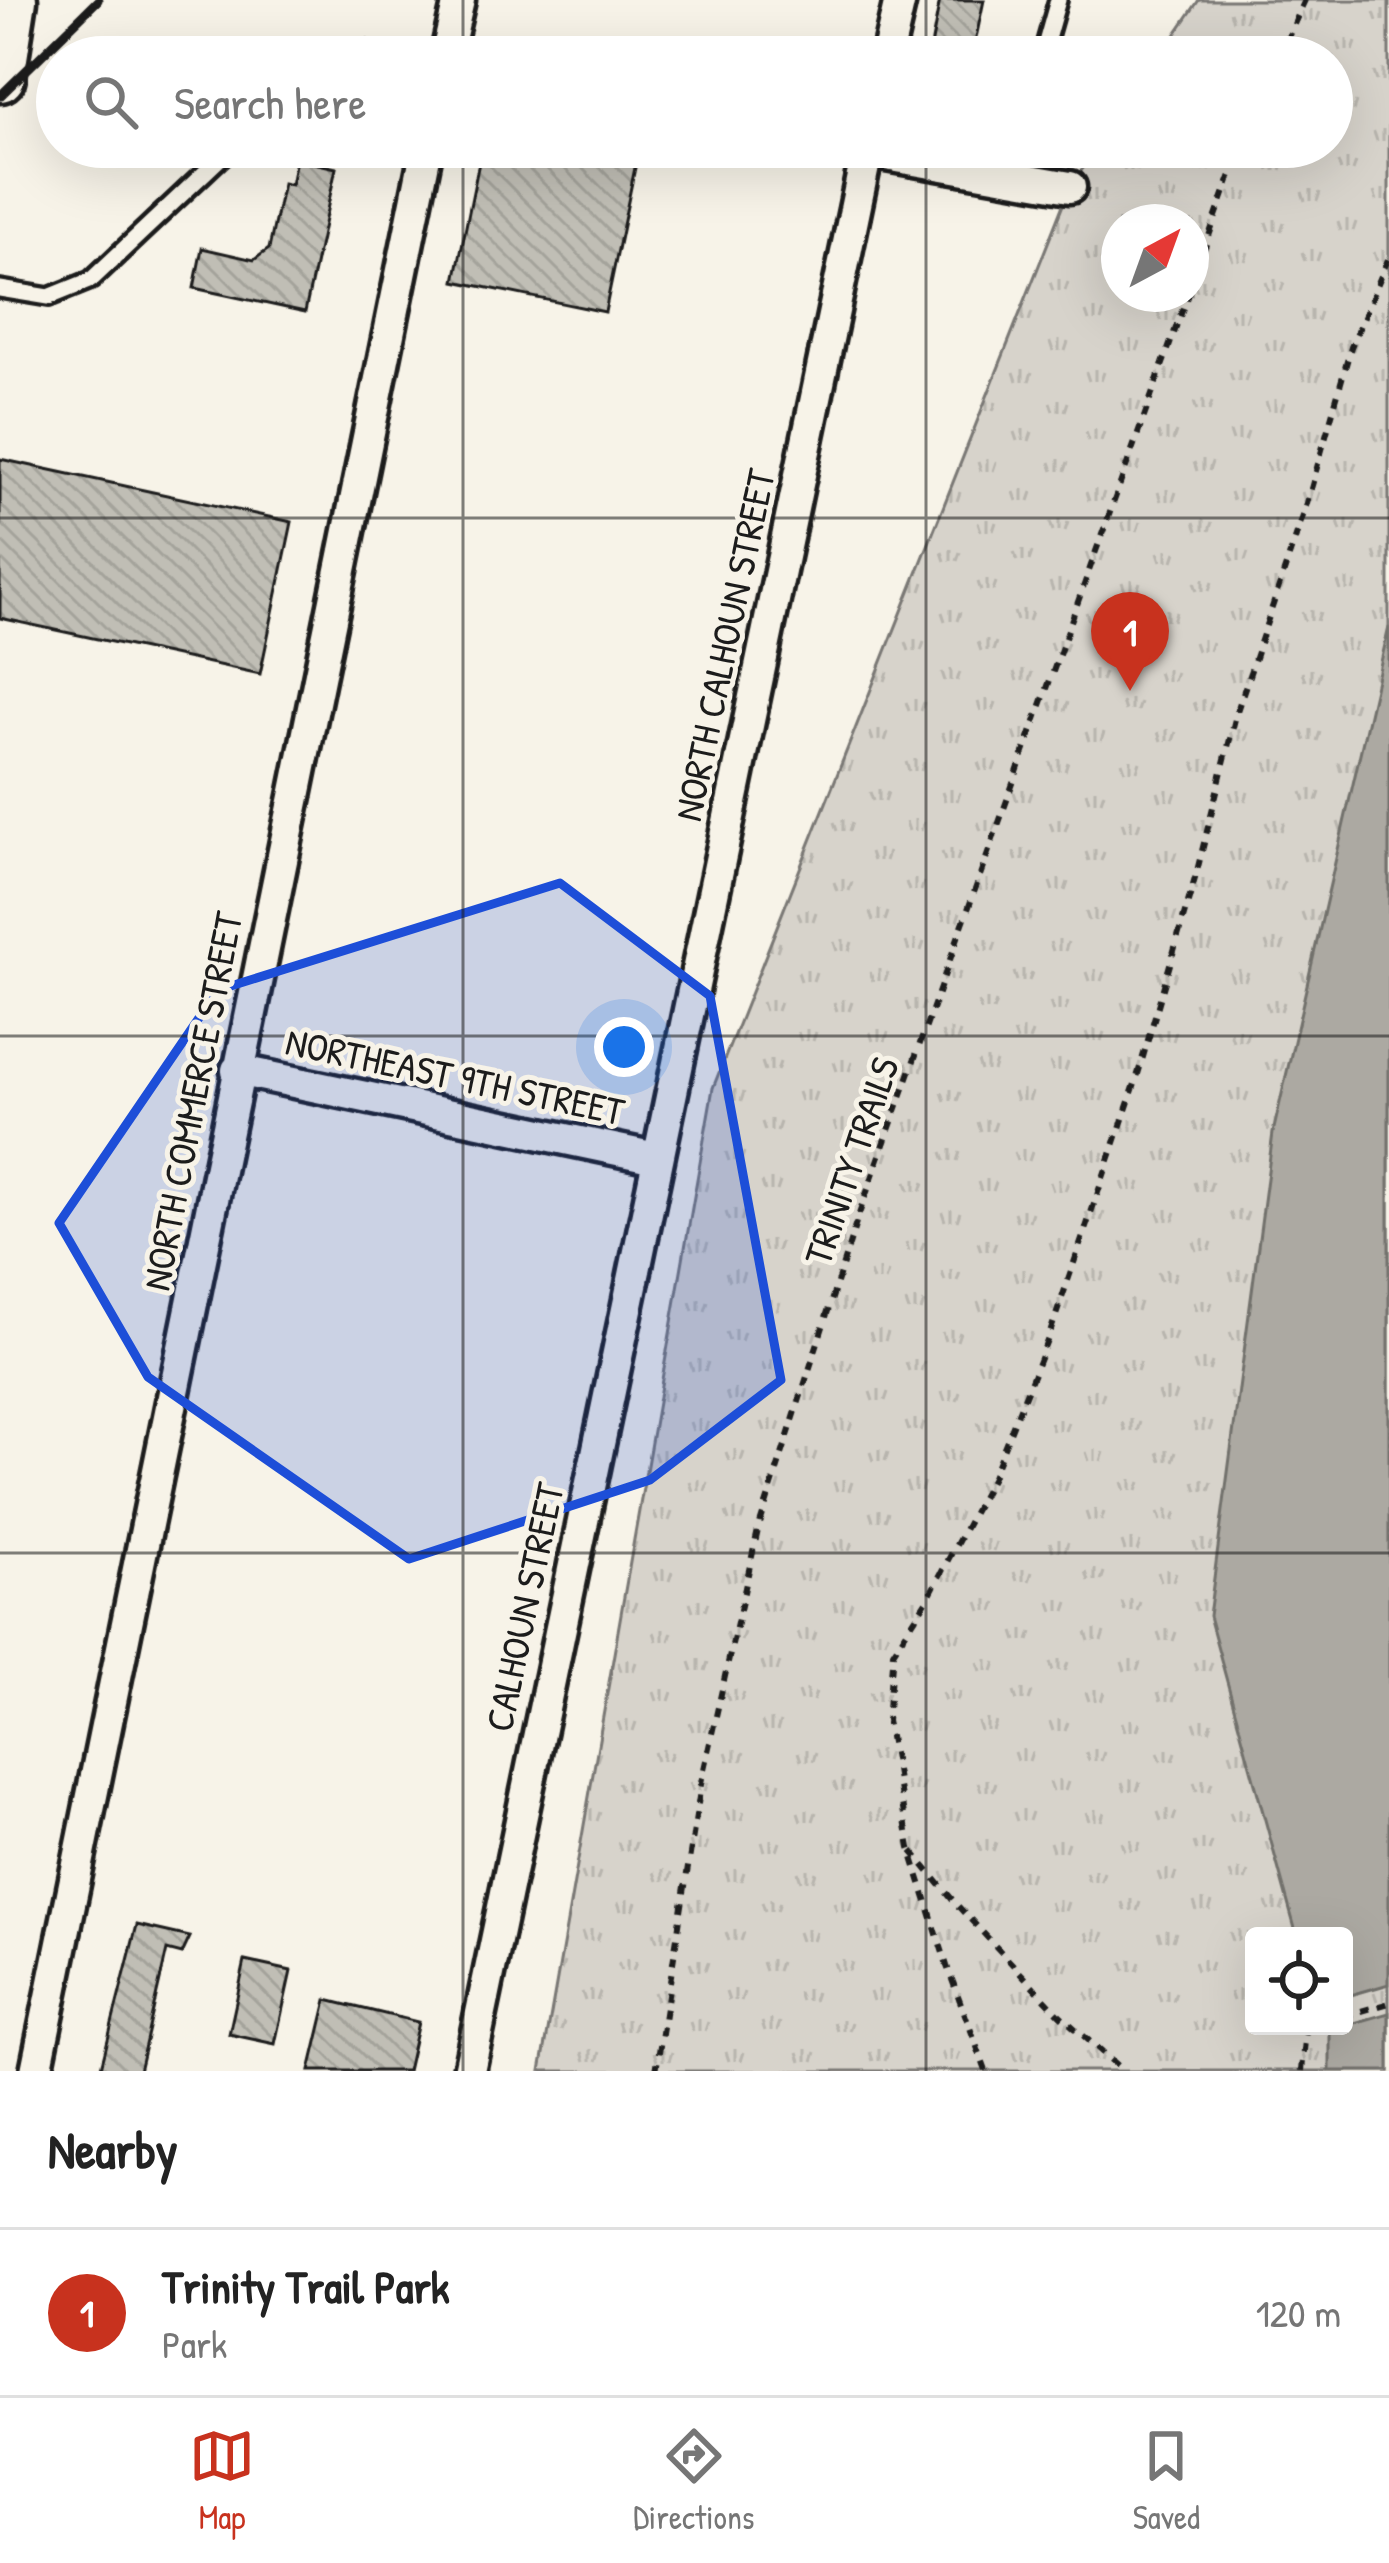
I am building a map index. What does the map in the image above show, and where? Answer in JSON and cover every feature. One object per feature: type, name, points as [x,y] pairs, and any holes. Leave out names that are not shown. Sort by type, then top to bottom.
[{"type":"main road","points":[[0,77],[12,0]]},
{"type":"street","points":[[451,36],[460,0]]},
{"type":"street","points":[[892,36],[900,0]]},
{"type":"street","name":"NORTH COMMERCE STREET","points":[[36,2071],[423,168]]},
{"type":"street","name":"NORTH CALHOUN STREET","points":[[656,1158],[854,168]]},
{"type":"street","points":[[1026,168],[1070,187]]},
{"type":"street","name":"NORTHEAST 9TH STREET","points":[[237,1070],[656,1158]]},
{"type":"street","name":"CALHOUN STREET","points":[[469,2071],[656,1158]]},
{"type":"lane","points":[[1048,36],[1058,0]]},
{"type":"lane","points":[[0,289],[50,297],[91,280],[210,168]]},
{"type":"path","points":[[1289,36],[1305,0]]},
{"type":"path","name":"TRINITY TRAILS","points":[[1209,237],[1234,168]]},
{"type":"path","points":[[986,2071],[910,1849],[887,1720],[893,1652],[928,1598],[992,1477],[1049,1336],[1136,1081],[1196,875],[1237,711],[1305,509],[1351,347],[1389,257]]},
{"type":"path","name":"TRINITY TRAILS","points":[[656,2071],[702,1778],[758,1530],[858,1217],[1182,312]]},
{"type":"path","points":[[910,1849],[1060,2015],[1124,2071]]},
{"type":"path","points":[[1353,2013],[1389,2003]]},
{"type":"path","points":[[1302,2071],[1308,2035]]},
{"type":"highlighted area","points":[[560,883],[710,996],[781,1380],[650,1480],[409,1559],[148,1377],[59,1223],[218,990]]},
{"type":"green space","points":[[1199,0],[1389,0],[1389,2071],[541,2071],[713,1088],[1070,187],[1083,168],[1353,168],[1353,36],[1174,36]]},
{"type":"shaded area","points":[[1389,627],[1389,1984],[1353,1994],[1353,1927],[1295,1927],[1209,1616],[1273,1133]]},
{"type":"shaded area","points":[[1389,2013],[1389,2071],[1330,2071],[1330,2035],[1353,2035],[1353,2023]]},
{"type":"building","points":[[940,0],[984,0],[976,36],[933,36]]},
{"type":"building","points":[[294,168],[336,168],[305,312],[194,288],[202,248],[254,260],[269,249],[283,183],[291,185]]},
{"type":"building","points":[[478,168],[635,168],[605,312],[455,281]]},
{"type":"building","points":[[0,459],[292,522],[260,674],[0,618]]},
{"type":"building","points":[[137,1925],[190,1937],[182,1954],[167,1950],[139,2071],[100,2071]]},
{"type":"building","points":[[245,1961],[291,1971],[275,2044],[229,2034]]},
{"type":"building","points":[[327,2000],[418,2022],[407,2071],[310,2071]]},
{"type":"railway","points":[[61,36],[98,0]]},
{"type":"railway","points":[[0,96],[36,61]]},
{"type":"place","name":"Trinity Trail Park","points":[[1130,691]]}]
